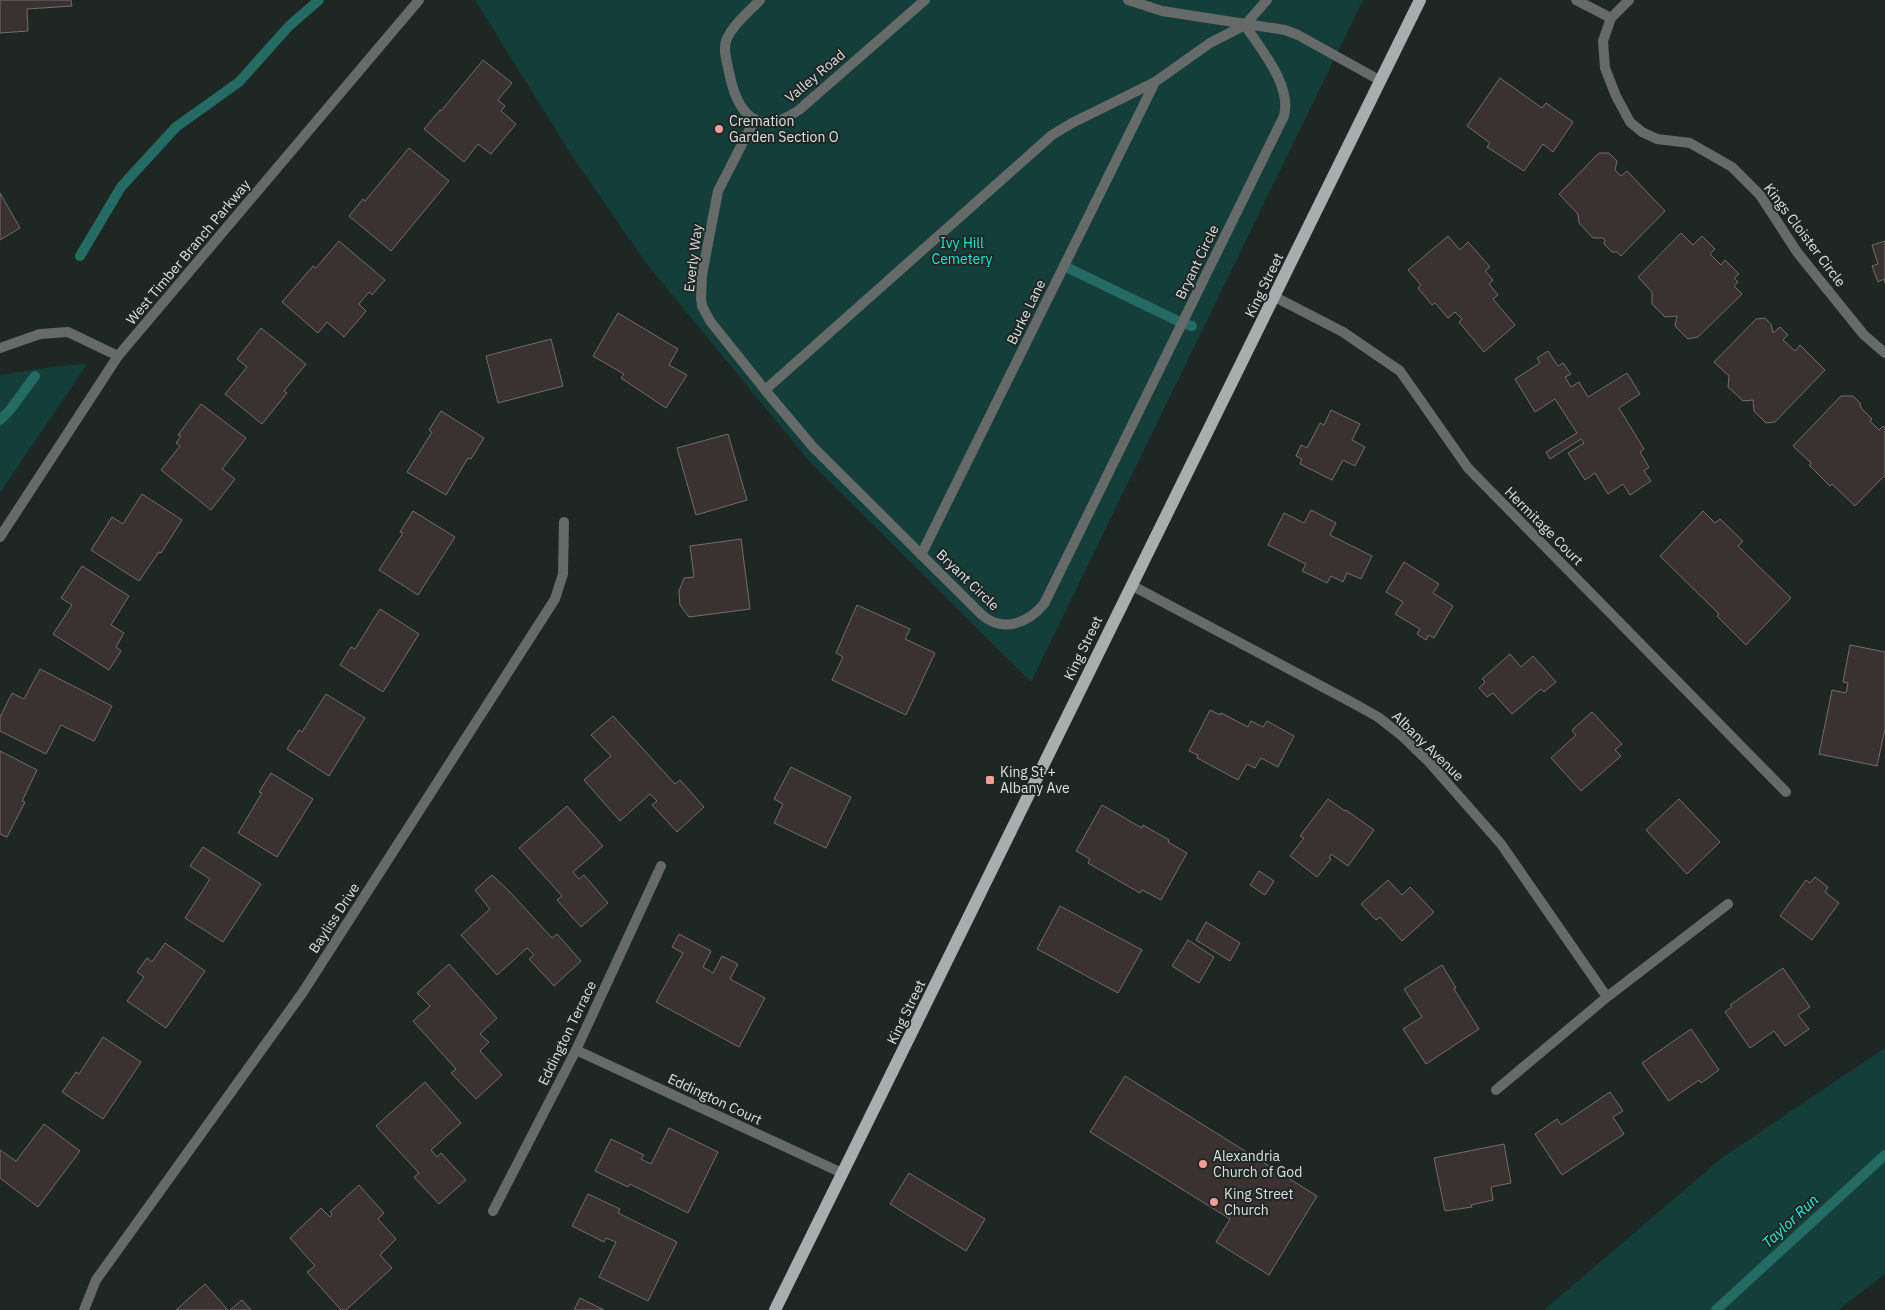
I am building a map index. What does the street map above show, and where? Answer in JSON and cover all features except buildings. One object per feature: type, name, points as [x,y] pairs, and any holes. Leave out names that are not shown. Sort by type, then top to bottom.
[{"type":"main road","name":"King Street","points":[[775,1310],[1420,0]]},
{"type":"street","name":"West Timber Branch Parkway","points":[[0,537],[118,356],[419,0]]},
{"type":"street","points":[[756,119],[747,115],[734,94],[725,46],[732,30],[760,0]]},
{"type":"street","name":"Valley Road","points":[[756,119],[764,122],[774,121],[794,114],[925,0]]},
{"type":"street","points":[[1128,0],[1156,10],[1245,25],[1271,27],[1294,33],[1381,80]]},
{"type":"street","points":[[766,390],[1052,136],[1072,123],[1155,82],[1210,43],[1245,25],[1267,0]]},
{"type":"street","points":[[1576,0],[1611,18]]},
{"type":"street","name":"Kings Cloister Circle","points":[[1629,0],[1611,18],[1603,41],[1605,68],[1616,96],[1630,122],[1642,132],[1657,139],[1690,143],[1732,167],[1760,195],[1797,252],[1864,335],[1885,353]]},
{"type":"street","name":"Bryant Circle","points":[[766,390],[808,442],[982,615],[994,624],[1008,625],[1036,612],[1044,604],[1284,116],[1286,102],[1282,87],[1245,25]]},
{"type":"street","name":"Burke Lane","points":[[921,555],[1155,82]]},
{"type":"street","name":"Everly Way","points":[[756,119],[718,191],[702,275],[701,298],[702,306],[710,320],[766,390]]},
{"type":"street","name":"Hermitage Court","points":[[1275,297],[1343,332],[1400,371],[1468,468],[1786,792]]},
{"type":"street","points":[[0,348],[40,334],[68,332],[118,356]]},
{"type":"street","name":"Bayliss Drive","points":[[84,1310],[96,1280],[303,992],[555,599],[563,574],[564,522]]},
{"type":"street","name":"Albany Avenue","points":[[1131,585],[1353,703],[1378,717],[1401,735],[1428,762],[1501,844],[1607,997]]},
{"type":"street","name":"Eddington Terrace","points":[[493,1211],[576,1050],[662,866]]},
{"type":"street","points":[[1496,1090],[1607,997],[1728,904]]},
{"type":"street","name":"Eddington Court","points":[[576,1050],[842,1173]]},
{"type":"green space","name":"Ivy Hill Cemetery","points":[[475,0],[1363,0],[1031,682],[810,462],[646,263],[572,156]]},
{"type":"green space","points":[[87,364],[0,493],[0,375],[51,367]]},
{"type":"green space","points":[[1885,1048],[1885,1274],[1838,1310],[1544,1310],[1723,1157]]},
{"type":"waterway","points":[[80,256],[121,187],[176,127],[239,82],[289,26],[319,0]]},
{"type":"waterway","points":[[1064,266],[1182,323],[1192,326]]},
{"type":"waterway","points":[[0,420],[10,410],[35,376]]},
{"type":"waterway","name":"Taylor Run","points":[[1716,1310],[1885,1155]]},
{"type":"place","name":"Cremation Garden Section O","points":[[719,129]]},
{"type":"place","name":"King St + Albany Ave","points":[[990,780]]},
{"type":"place","name":"Alexandria Church of God","points":[[1203,1164]]},
{"type":"place","name":"King Street Church","points":[[1214,1202]]}]
